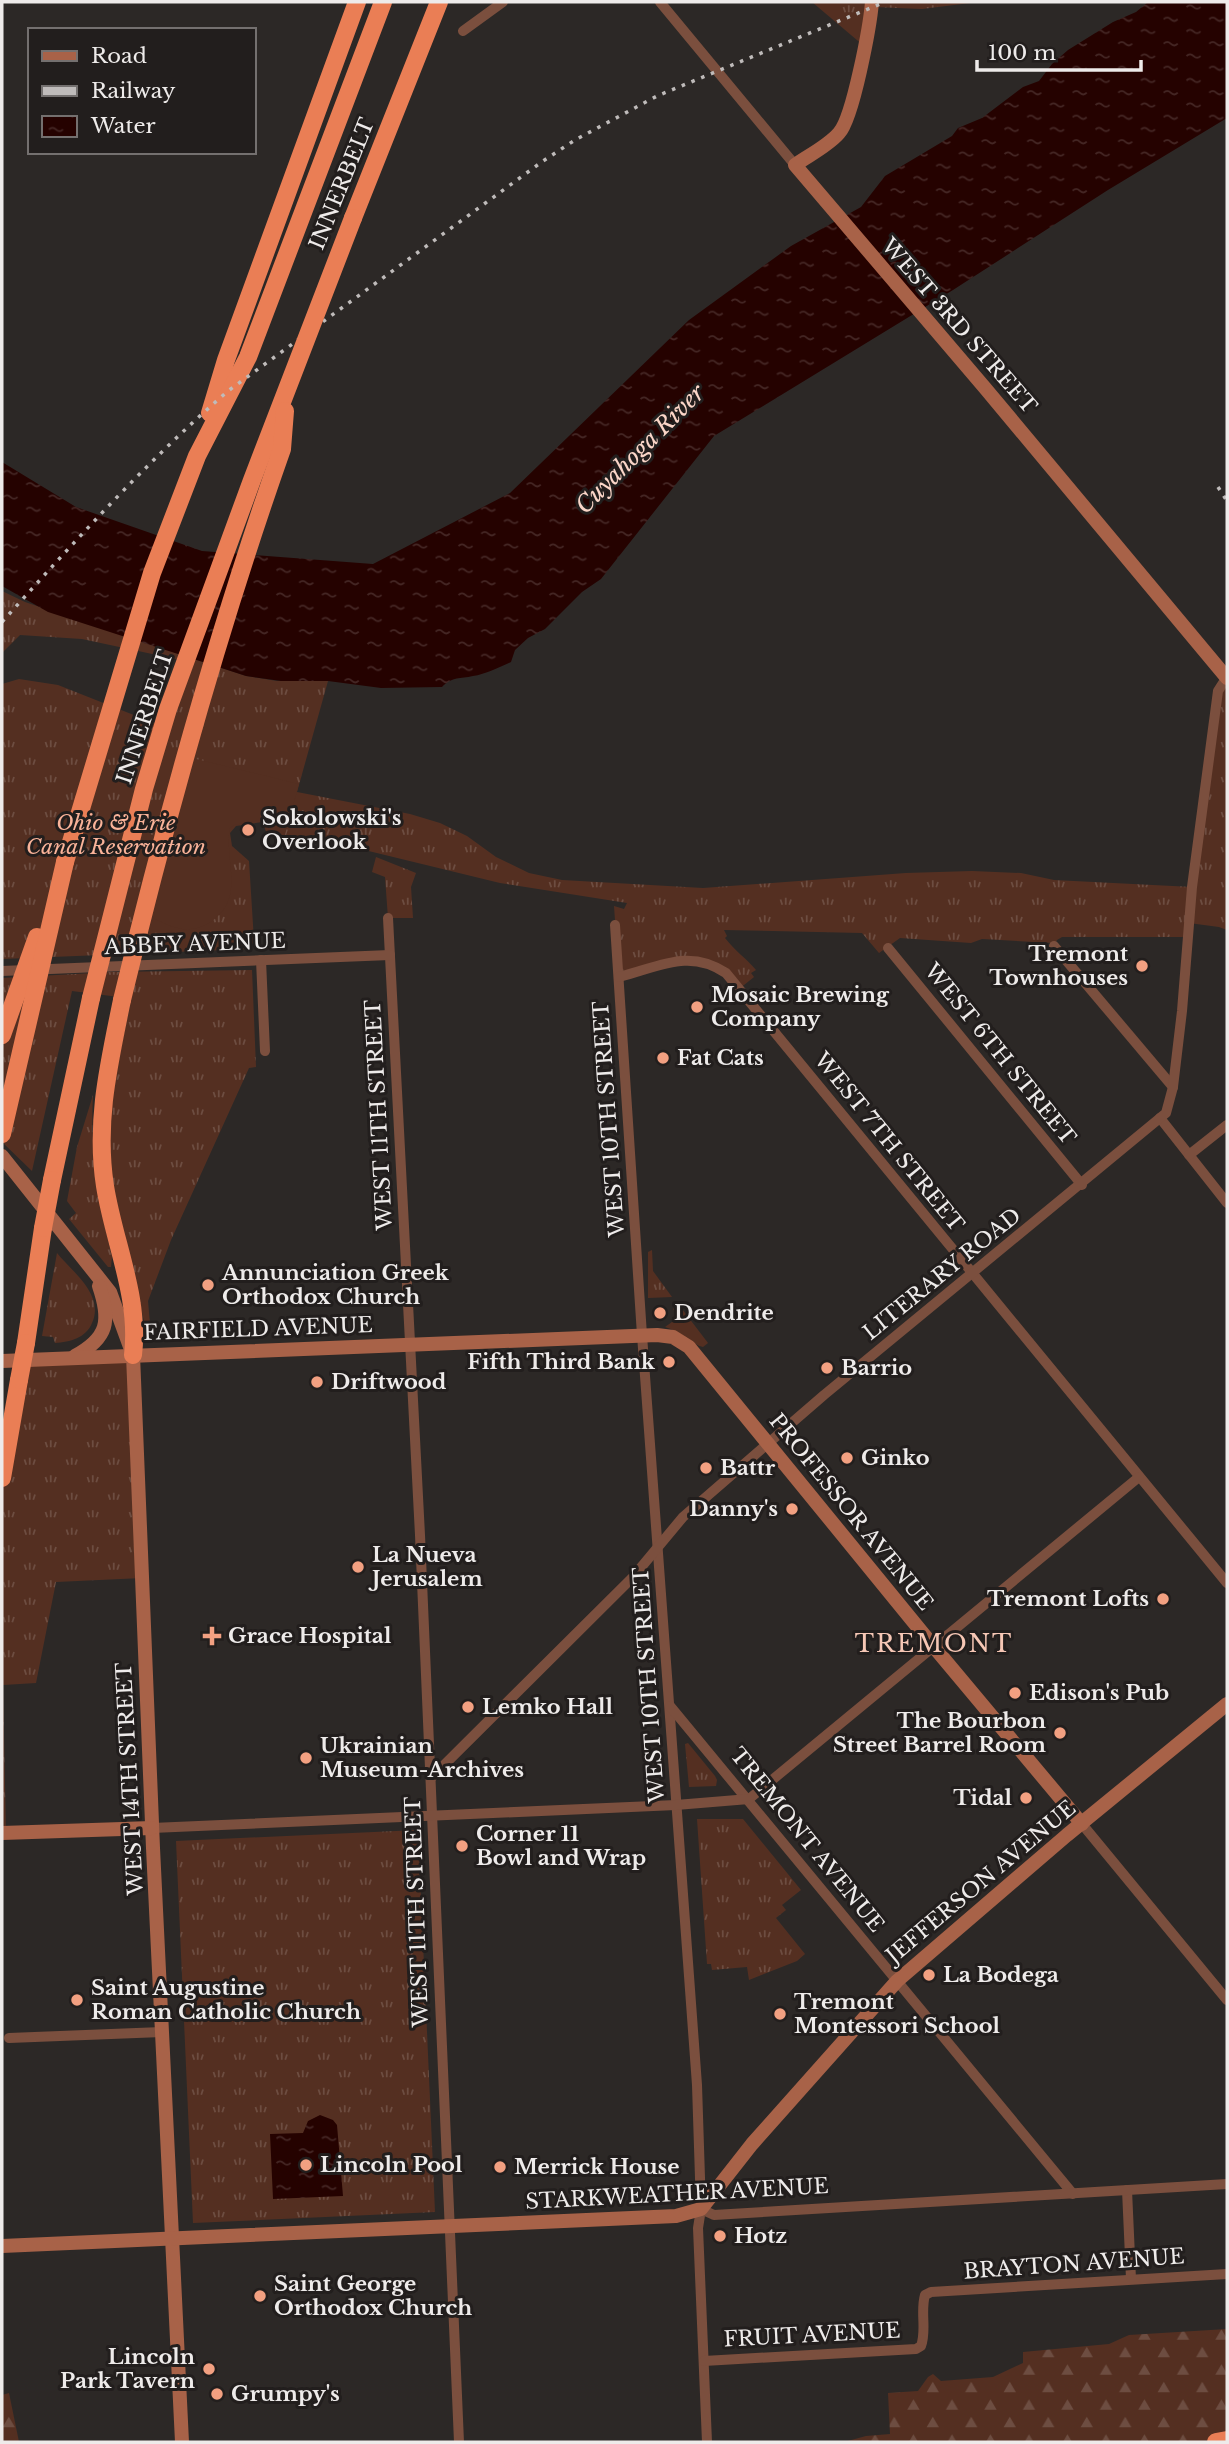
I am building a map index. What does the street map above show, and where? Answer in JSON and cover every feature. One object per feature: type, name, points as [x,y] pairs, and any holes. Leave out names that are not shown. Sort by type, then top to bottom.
[{"type":"highway","points":[[197,456],[226,360],[357,2]]},
{"type":"highway","name":"INNERBELT","points":[[2,1134],[65,862],[152,573],[197,456],[248,357],[383,2]]},
{"type":"highway","name":"INNERBELT","points":[[2,1478],[52,1180],[91,999],[144,789],[168,709],[286,393],[439,2]]},
{"type":"highway","points":[[133,1355],[134,1316],[108,1206],[102,1160],[103,1096],[122,1000],[156,859],[200,697],[282,449],[286,393]]},
{"type":"highway","points":[[2,1035],[65,862]]},
{"type":"highway","points":[[1216,2442],[1227,2440]]},
{"type":"street","points":[[463,31],[503,2]]},
{"type":"street","name":"WEST 3RD STREET","points":[[660,2],[831,209],[1227,677]]},
{"type":"street","points":[[795,165],[839,134],[848,120],[872,2]]},
{"type":"street","name":"LITERARY ROAD","points":[[431,1778],[634,1577],[683,1517],[971,1273],[1082,1185],[1160,1118],[1170,1106],[1182,1011],[1194,871],[1218,691],[1227,677]]},
{"type":"street","name":"WEST 11TH STREET","points":[[388,918],[411,1343],[459,2442]]},
{"type":"street","name":"WEST 10TH STREET","points":[[615,925],[697,2085],[701,2209],[698,2228],[707,2442]]},
{"type":"street","points":[[1054,946],[1173,1087]]},
{"type":"street","name":"WEST 6TH STREET","points":[[888,948],[1082,1185]]},
{"type":"street","name":"ABBEY AVENUE","points":[[2,971],[390,955]]},
{"type":"street","points":[[261,960],[265,1051]]},
{"type":"street","name":"WEST 7TH STREET","points":[[619,976],[685,960],[712,964],[726,973],[1227,1583]]},
{"type":"street","points":[[1160,1118],[1227,1203]]},
{"type":"street","points":[[1189,1155],[1227,1125]]},
{"type":"street","name":"WEST 14TH STREET","points":[[2,1156],[110,1292],[133,1355],[152,1828],[182,2442]]},
{"type":"street","points":[[72,1358],[102,1334],[106,1319],[100,1288],[75,1246]]},
{"type":"street","name":"FAIRFIELD AVENUE","points":[[2,1361],[642,1335]]},
{"type":"street","name":"PROFESSOR AVENUE","points":[[642,1335],[673,1337],[689,1347],[1227,2000]]},
{"type":"street","points":[[2,1833],[749,1800],[1139,1477]]},
{"type":"street","name":"JEFFERSON AVENUE","points":[[701,2209],[752,2144],[897,1981],[1227,1704]]},
{"type":"street","name":"TREMONT AVENUE","points":[[670,1705],[1073,2194]]},
{"type":"street","points":[[9,2038],[162,2032]]},
{"type":"street","name":"STARKWEATHER AVENUE","points":[[2,2246],[676,2216],[701,2209],[714,2215],[1227,2184]]},
{"type":"street","points":[[1127,2190],[1131,2279]]},
{"type":"street","name":"BRAYTON AVENUE","points":[[921,2346],[924,2339],[922,2303],[925,2295],[931,2292],[1227,2274]]},
{"type":"street","name":"FRUIT AVENUE","points":[[704,2361],[915,2349],[921,2346]]},
{"type":"green space","points":[[812,2],[978,2],[922,9],[874,7],[864,46]]},
{"type":"green space","name":"Ohio & Erie Canal Reservation","points":[[2,591],[25,602],[246,676],[277,681],[328,681],[297,792],[410,814],[440,823],[467,836],[496,857],[529,873],[562,880],[703,888],[906,873],[972,871],[1021,873],[1054,880],[1192,887],[1218,691],[1227,678],[1227,930],[1189,923],[1188,937],[1062,937],[1054,946],[1052,943],[982,939],[971,943],[900,938],[879,953],[862,933],[724,930],[727,936],[725,938],[756,970],[751,973],[754,977],[739,989],[726,973],[698,960],[619,977],[614,906],[624,909],[627,903],[500,883],[344,845],[268,836],[262,822],[236,826],[230,833],[232,846],[249,861],[254,941],[249,949],[2,959],[2,684],[19,679],[58,685],[164,727],[185,661],[82,639],[20,635],[2,653]]},
{"type":"green space","points":[[192,758],[299,784],[284,838],[268,836],[267,819],[230,828],[230,897],[221,912],[208,924],[182,929],[151,917]]},
{"type":"green space","points":[[376,857],[416,873],[411,887],[413,918],[388,918],[385,877],[372,872]]},
{"type":"green space","points":[[252,970],[256,1067],[249,1068],[171,1240],[148,1301],[150,1324],[145,1325],[121,1231],[109,1158],[112,1102],[130,1006],[127,998],[72,991],[32,1171],[2,1142],[2,978],[111,972]]},
{"type":"green space","points":[[93,1095],[94,1156],[99,1196],[112,1256],[111,1267],[108,1267],[69,1219],[76,1213],[67,1201],[77,1147]]},
{"type":"green space","points":[[652,1250],[653,1271],[672,1297],[648,1298],[648,1252]]},
{"type":"green space","points":[[57,1253],[85,1284],[94,1302],[95,1312],[92,1323],[82,1336],[55,1343],[53,1337],[42,1336]]},
{"type":"green space","points":[[679,1305],[708,1343],[703,1347],[665,1327],[679,1317],[673,1309]]},
{"type":"green space","points":[[133,1355],[142,1578],[56,1582],[36,1683],[3,1685],[6,1833],[2,1833],[2,1478],[23,1360]]},
{"type":"green space","points":[[688,1743],[715,1776],[716,1786],[689,1787],[685,1744]]},
{"type":"green space","points":[[697,1819],[743,1819],[801,1890],[782,1905],[786,1910],[776,1918],[805,1954],[797,1961],[749,1980],[747,1967],[712,1970],[711,1964],[707,1964]]},
{"type":"green space","points":[[418,1830],[435,2212],[193,2223],[176,1841]]},
{"type":"green space","points":[[1227,2329],[1227,2442],[844,2442],[866,2436],[890,2434],[888,2393],[918,2391],[933,2374],[941,2381],[993,2377],[1023,2363],[1023,2352],[1109,2344],[1129,2335]]},
{"type":"green space","points":[[9,2393],[19,2442],[2,2442],[2,2395]]},
{"type":"water","name":"Cuyahoga River","points":[[1148,2],[1227,2],[1227,118],[714,436],[601,579],[582,592],[545,629],[528,638],[515,650],[511,662],[483,674],[453,679],[442,687],[381,688],[328,681],[281,681],[246,676],[48,612],[2,586],[2,462],[76,507],[202,551],[373,564],[510,493],[689,320],[791,246],[861,207],[885,176],[952,136],[958,128],[982,118],[1023,87],[1039,81],[1052,64],[1068,50],[1113,22],[1136,12]]},
{"type":"water","name":"Lincoln Pool","points":[[320,2115],[333,2120],[337,2125],[343,2196],[273,2199],[270,2134],[303,2133],[308,2121]]},
{"type":"railway","points":[[2,622],[140,474],[228,391],[543,161],[575,140],[657,96],[885,2]]},
{"type":"railway","points":[[1218,487],[1227,501]]},
{"type":"place","name":"Sokolowski's Overlook","points":[[248,830]]},
{"type":"place","name":"Tremont Townhouses","points":[[1142,966]]},
{"type":"place","name":"Mosaic Brewing Company","points":[[697,1007]]},
{"type":"place","name":"Fat Cats","points":[[663,1058]]},
{"type":"place","name":"Annunciation Greek Orthodox Church","points":[[208,1285]]},
{"type":"place","name":"Dendrite","points":[[660,1313]]},
{"type":"place","name":"Fifth Third Bank","points":[[669,1362]]},
{"type":"place","name":"Barrio","points":[[827,1368]]},
{"type":"place","name":"Driftwood","points":[[317,1382]]},
{"type":"place","name":"Ginko","points":[[847,1458]]},
{"type":"place","name":"Battr","points":[[706,1468]]},
{"type":"place","name":"Danny's","points":[[792,1509]]},
{"type":"place","name":"La Nueva Jerusalem","points":[[358,1567]]},
{"type":"place","name":"Tremont Lofts","points":[[1163,1599]]},
{"type":"place","name":"Grace Hospital","points":[[212,1636]]},
{"type":"place","name":"Edison's Pub","points":[[1015,1693]]},
{"type":"place","name":"Lemko Hall","points":[[468,1707]]},
{"type":"place","name":"The Bourbon Street Barrel Room","points":[[1060,1733]]},
{"type":"place","name":"Ukrainian Museum-Archives","points":[[306,1758]]},
{"type":"place","name":"Tidal","points":[[1026,1798]]},
{"type":"place","name":"Corner 11 Bowl and Wrap","points":[[462,1846]]},
{"type":"place","name":"La Bodega","points":[[929,1975]]},
{"type":"place","name":"Saint Augustine Roman Catholic Church","points":[[77,2000]]},
{"type":"place","name":"Tremont Montessori School","points":[[780,2014]]},
{"type":"place","name":"Lincoln Pool","points":[[306,2165]]},
{"type":"place","name":"Merrick House","points":[[500,2167]]},
{"type":"place","name":"Hotz","points":[[720,2236]]},
{"type":"place","name":"Saint George Orthodox Church","points":[[260,2296]]},
{"type":"place","name":"Lincoln Park Tavern","points":[[209,2369]]},
{"type":"place","name":"Grumpy's","points":[[217,2394]]},
{"type":"district","name":"TREMONT","points":[[934,1644]]}]
